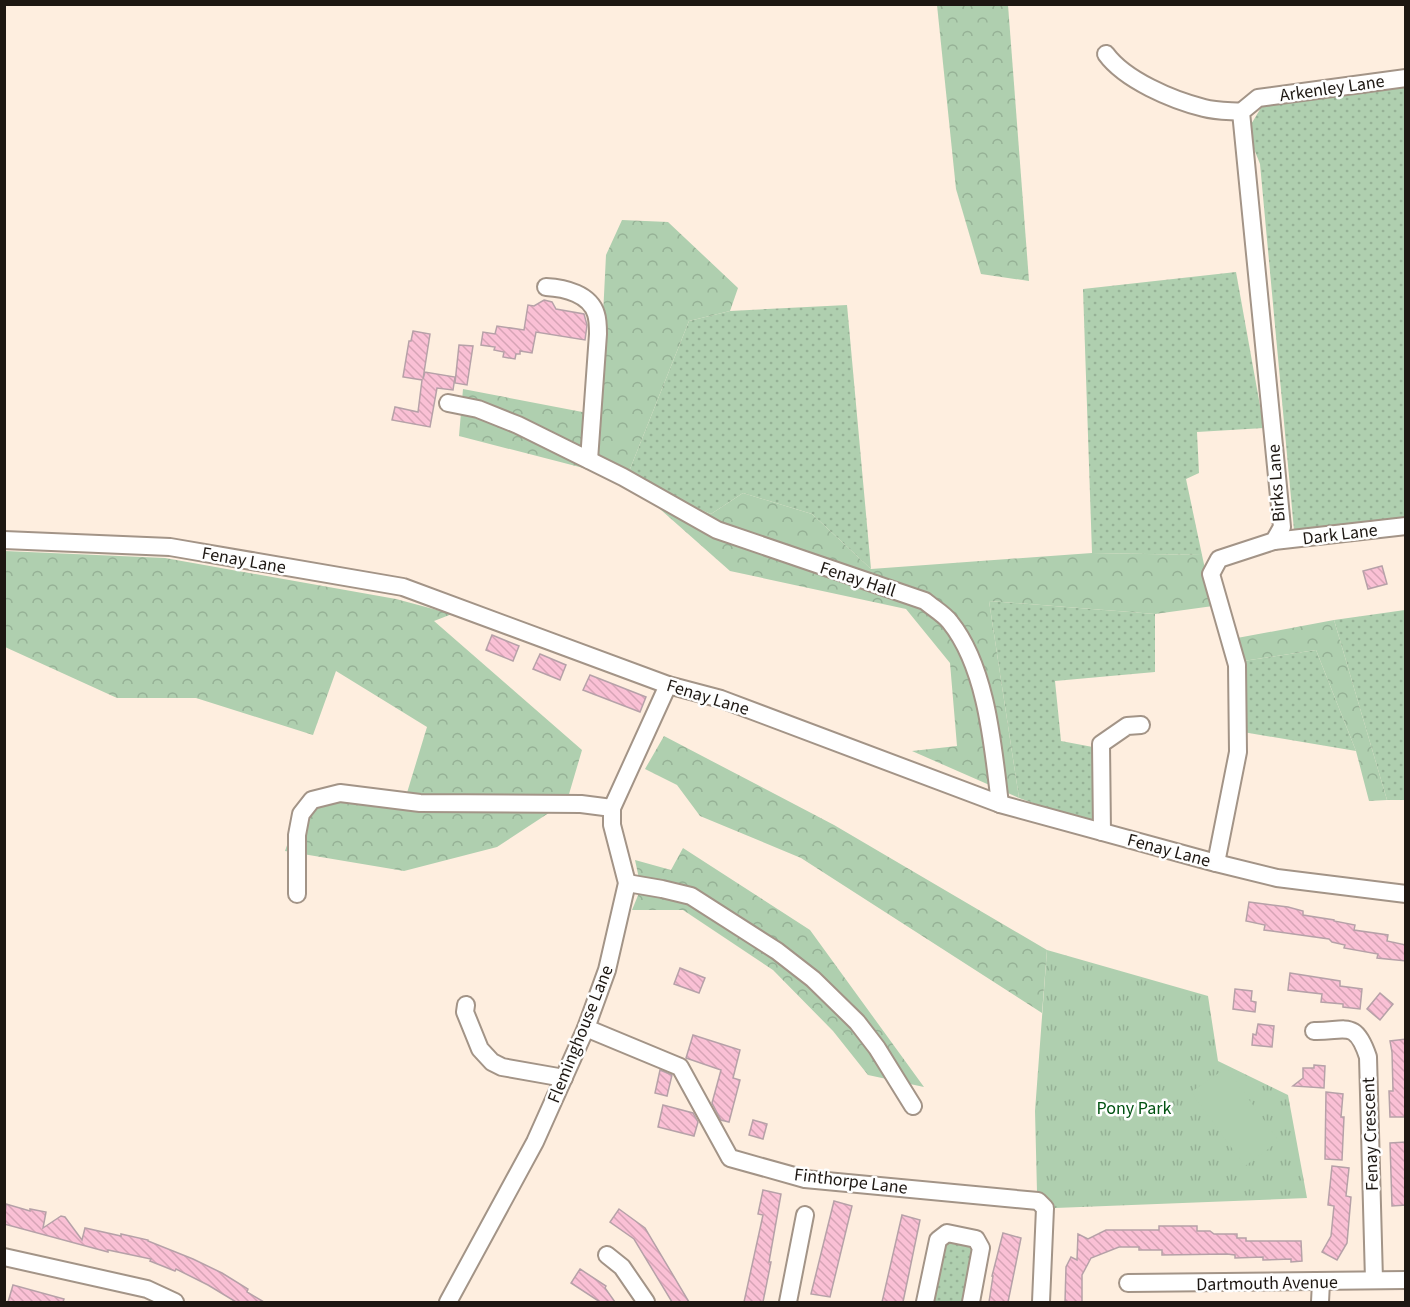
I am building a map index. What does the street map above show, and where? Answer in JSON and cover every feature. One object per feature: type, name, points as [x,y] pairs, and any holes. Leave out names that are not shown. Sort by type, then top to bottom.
[{"type":"street","points":[[1106,54],[1130,75],[1171,98],[1206,108],[1241,112]]},
{"type":"street","name":"Arkenley Lane","points":[[1241,112],[1258,98],[1406,78]]},
{"type":"street","name":"Birks Lane","points":[[1216,863],[1238,752],[1237,664],[1211,574],[1219,559],[1274,541],[1281,527],[1241,112]]},
{"type":"street","points":[[546,287],[572,291],[590,303],[596,314],[598,334],[589,460]]},
{"type":"street","name":"Fenay Hall","points":[[448,403],[478,409],[518,424],[717,530],[925,601],[950,621],[968,650],[988,709],[1000,804]]},
{"type":"street","name":"Dark Lane","points":[[1274,541],[1406,526]]},
{"type":"street","name":"Fenay Lane","points":[[4,540],[170,547],[403,586],[668,684],[721,699],[1000,804],[1277,878],[1406,894]]},
{"type":"street","points":[[297,894],[297,835],[301,814],[312,800],[340,794],[420,803],[581,804],[612,808],[668,684]]},
{"type":"street","points":[[1102,832],[1101,744],[1127,726],[1141,725]]},
{"type":"street","name":"Fleminghouse Lane","points":[[448,1302],[535,1142],[586,1028],[608,970],[627,883],[612,825],[612,808]]},
{"type":"street","points":[[627,883],[691,896],[777,951],[813,980],[857,1022],[877,1048],[913,1106]]},
{"type":"street","points":[[466,1005],[465,1012],[480,1049],[492,1062],[502,1067],[564,1078]]},
{"type":"street","name":"Finthorpe Lane","points":[[586,1028],[680,1068],[730,1158],[805,1179],[1038,1201],[1045,1208],[1041,1302]]},
{"type":"street","name":"Fenay Crescent","points":[[1314,1031],[1341,1028],[1349,1030],[1357,1035],[1368,1057],[1374,1280]]},
{"type":"street","points":[[788,1302],[805,1215]]},
{"type":"street","points":[[925,1302],[939,1240],[947,1233],[976,1239],[981,1248],[971,1302]]},
{"type":"street","points":[[607,1255],[622,1267],[646,1302]]},
{"type":"street","points":[[4,1257],[147,1289],[175,1302]]},
{"type":"street","name":"Dartmouth Avenue","points":[[1128,1283],[1406,1280]]},
{"type":"street","points":[[1320,1302],[1321,1282]]},
{"type":"green space","points":[[937,5],[1008,5],[1029,281],[981,274],[956,189]]},
{"type":"green space","points":[[1405,86],[1405,517],[1294,530],[1260,164],[1247,131],[1262,106]]},
{"type":"green space","points":[[622,220],[668,222],[738,288],[730,311],[689,321],[626,479],[459,436],[463,389],[598,415],[606,255]]},
{"type":"green space","points":[[1236,272],[1264,428],[1197,432],[1199,473],[1186,479],[1202,555],[1092,553],[1083,289]]},
{"type":"green space","points":[[847,305],[871,569],[812,514],[743,493],[711,514],[626,479],[689,321],[730,311]]},
{"type":"green space","points":[[626,479],[711,514],[743,493],[812,514],[871,569],[1092,553],[1202,555],[1213,606],[1155,614],[989,601],[1019,798],[912,751],[957,746],[950,663],[906,609],[730,571]]},
{"type":"green space","points":[[5,551],[165,558],[396,599],[452,614],[434,621],[582,750],[567,801],[497,847],[404,871],[285,851],[304,796],[403,806],[427,727],[336,671],[313,735],[196,698],[117,698],[5,647]]},
{"type":"green space","points":[[989,601],[1155,614],[1155,672],[1055,681],[1061,741],[1098,748],[1103,828],[1019,798]]},
{"type":"green space","points":[[1405,610],[1405,800],[1387,800],[1334,620]]},
{"type":"green space","points":[[1334,620],[1387,800],[1369,801],[1356,751],[1316,650],[1243,661],[1237,638]]},
{"type":"green space","points":[[1316,650],[1356,751],[1243,732],[1243,661]]},
{"type":"green space","points":[[664,736],[834,825],[1047,950],[1042,1013],[801,858],[700,816],[677,785],[645,769]]},
{"type":"green space","points":[[683,848],[810,930],[924,1087],[868,1075],[833,1031],[773,970],[683,910],[632,910],[641,888],[635,860],[671,870]]},
{"type":"green space","name":"Pony Park","points":[[1047,950],[1208,996],[1218,1061],[1288,1095],[1307,1198],[1055,1208],[1037,1192],[1035,1111]]},
{"type":"green space","points":[[1226,1068],[1279,1141],[1245,1166],[1191,1092]]},
{"type":"green space","points":[[976,1239],[971,1302],[925,1302],[938,1240]]},
{"type":"building","points":[[544,300],[552,302],[556,309],[584,314],[587,325],[585,340],[536,332],[532,353],[520,351],[520,354],[516,354],[515,359],[503,357],[504,352],[494,350],[495,347],[481,345],[483,332],[495,334],[497,326],[524,330],[528,305],[534,306]]},
{"type":"building","points":[[413,331],[430,334],[423,379],[425,372],[455,377],[453,390],[437,388],[430,427],[392,420],[395,407],[418,412],[422,380],[403,377]]},
{"type":"building","points":[[459,345],[473,346],[467,385],[455,383]]},
{"type":"building","points":[[1382,566],[1387,584],[1368,589],[1363,571]]},
{"type":"building","points":[[492,635],[519,646],[513,661],[486,650]]},
{"type":"building","points":[[540,654],[566,665],[560,680],[533,669]]},
{"type":"building","points":[[590,675],[646,697],[640,712],[583,690]]},
{"type":"building","points":[[1249,902],[1288,907],[1303,911],[1303,915],[1355,925],[1354,930],[1388,935],[1387,941],[1406,945],[1406,961],[1377,958],[1378,954],[1344,948],[1345,945],[1329,939],[1264,930],[1265,925],[1246,921]]},
{"type":"building","points":[[680,968],[705,978],[699,993],[674,984]]},
{"type":"building","points":[[1290,973],[1340,981],[1340,986],[1362,989],[1360,1009],[1343,1007],[1343,1004],[1321,1002],[1322,994],[1288,990]]},
{"type":"building","points":[[1235,989],[1252,991],[1251,1001],[1256,1002],[1255,1012],[1233,1009]]},
{"type":"building","points":[[1380,993],[1393,1004],[1380,1020],[1367,1009]]},
{"type":"building","points":[[1258,1024],[1274,1026],[1272,1047],[1252,1045],[1253,1034],[1256,1035]]},
{"type":"building","points":[[693,1035],[740,1050],[733,1078],[740,1080],[729,1122],[721,1120],[712,1103],[721,1070],[686,1058]]},
{"type":"building","points":[[1406,1039],[1406,1117],[1390,1117],[1389,1091],[1393,1091],[1390,1041]]},
{"type":"building","points":[[1314,1065],[1325,1066],[1324,1088],[1293,1086],[1303,1078],[1303,1068],[1314,1068]]},
{"type":"building","points":[[660,1070],[672,1075],[667,1096],[655,1093]]},
{"type":"building","points":[[1326,1092],[1343,1094],[1342,1160],[1325,1159]]},
{"type":"building","points":[[663,1105],[693,1113],[698,1122],[694,1136],[658,1127]]},
{"type":"building","points":[[753,1120],[767,1124],[763,1139],[749,1135]]},
{"type":"building","points":[[1406,1142],[1406,1205],[1392,1206],[1390,1143]]},
{"type":"building","points":[[1332,1166],[1349,1168],[1346,1196],[1351,1197],[1347,1243],[1337,1260],[1322,1252],[1331,1236],[1334,1206],[1328,1205]]},
{"type":"building","points":[[763,1190],[781,1194],[769,1262],[771,1262],[763,1302],[744,1302],[763,1215],[758,1214]]},
{"type":"building","points":[[834,1201],[852,1206],[830,1297],[811,1294]]},
{"type":"building","points":[[6,1204],[30,1211],[30,1209],[46,1212],[43,1228],[61,1216],[65,1217],[82,1240],[85,1228],[148,1240],[222,1273],[264,1302],[236,1302],[208,1285],[176,1269],[175,1271],[150,1261],[151,1259],[108,1250],[108,1252],[4,1224]]},
{"type":"building","points":[[619,1209],[645,1228],[689,1302],[672,1302],[634,1239],[610,1222]]},
{"type":"building","points":[[902,1215],[920,1220],[903,1302],[882,1302]]},
{"type":"building","points":[[1159,1226],[1197,1226],[1197,1231],[1237,1234],[1237,1238],[1246,1238],[1246,1241],[1301,1241],[1302,1261],[1263,1260],[1263,1257],[1235,1258],[1235,1255],[1227,1254],[1162,1255],[1162,1250],[1119,1247],[1091,1258],[1082,1275],[1082,1302],[1065,1302],[1066,1267],[1071,1257],[1077,1260],[1078,1234],[1088,1239],[1106,1230],[1159,1230]]},
{"type":"building","points":[[1003,1233],[1021,1238],[1016,1263],[1008,1302],[989,1302],[992,1276]]},
{"type":"building","points":[[580,1269],[606,1286],[605,1288],[615,1302],[600,1302],[571,1283]]},
{"type":"building","points":[[13,1285],[64,1299],[63,1302],[8,1302]]}]
